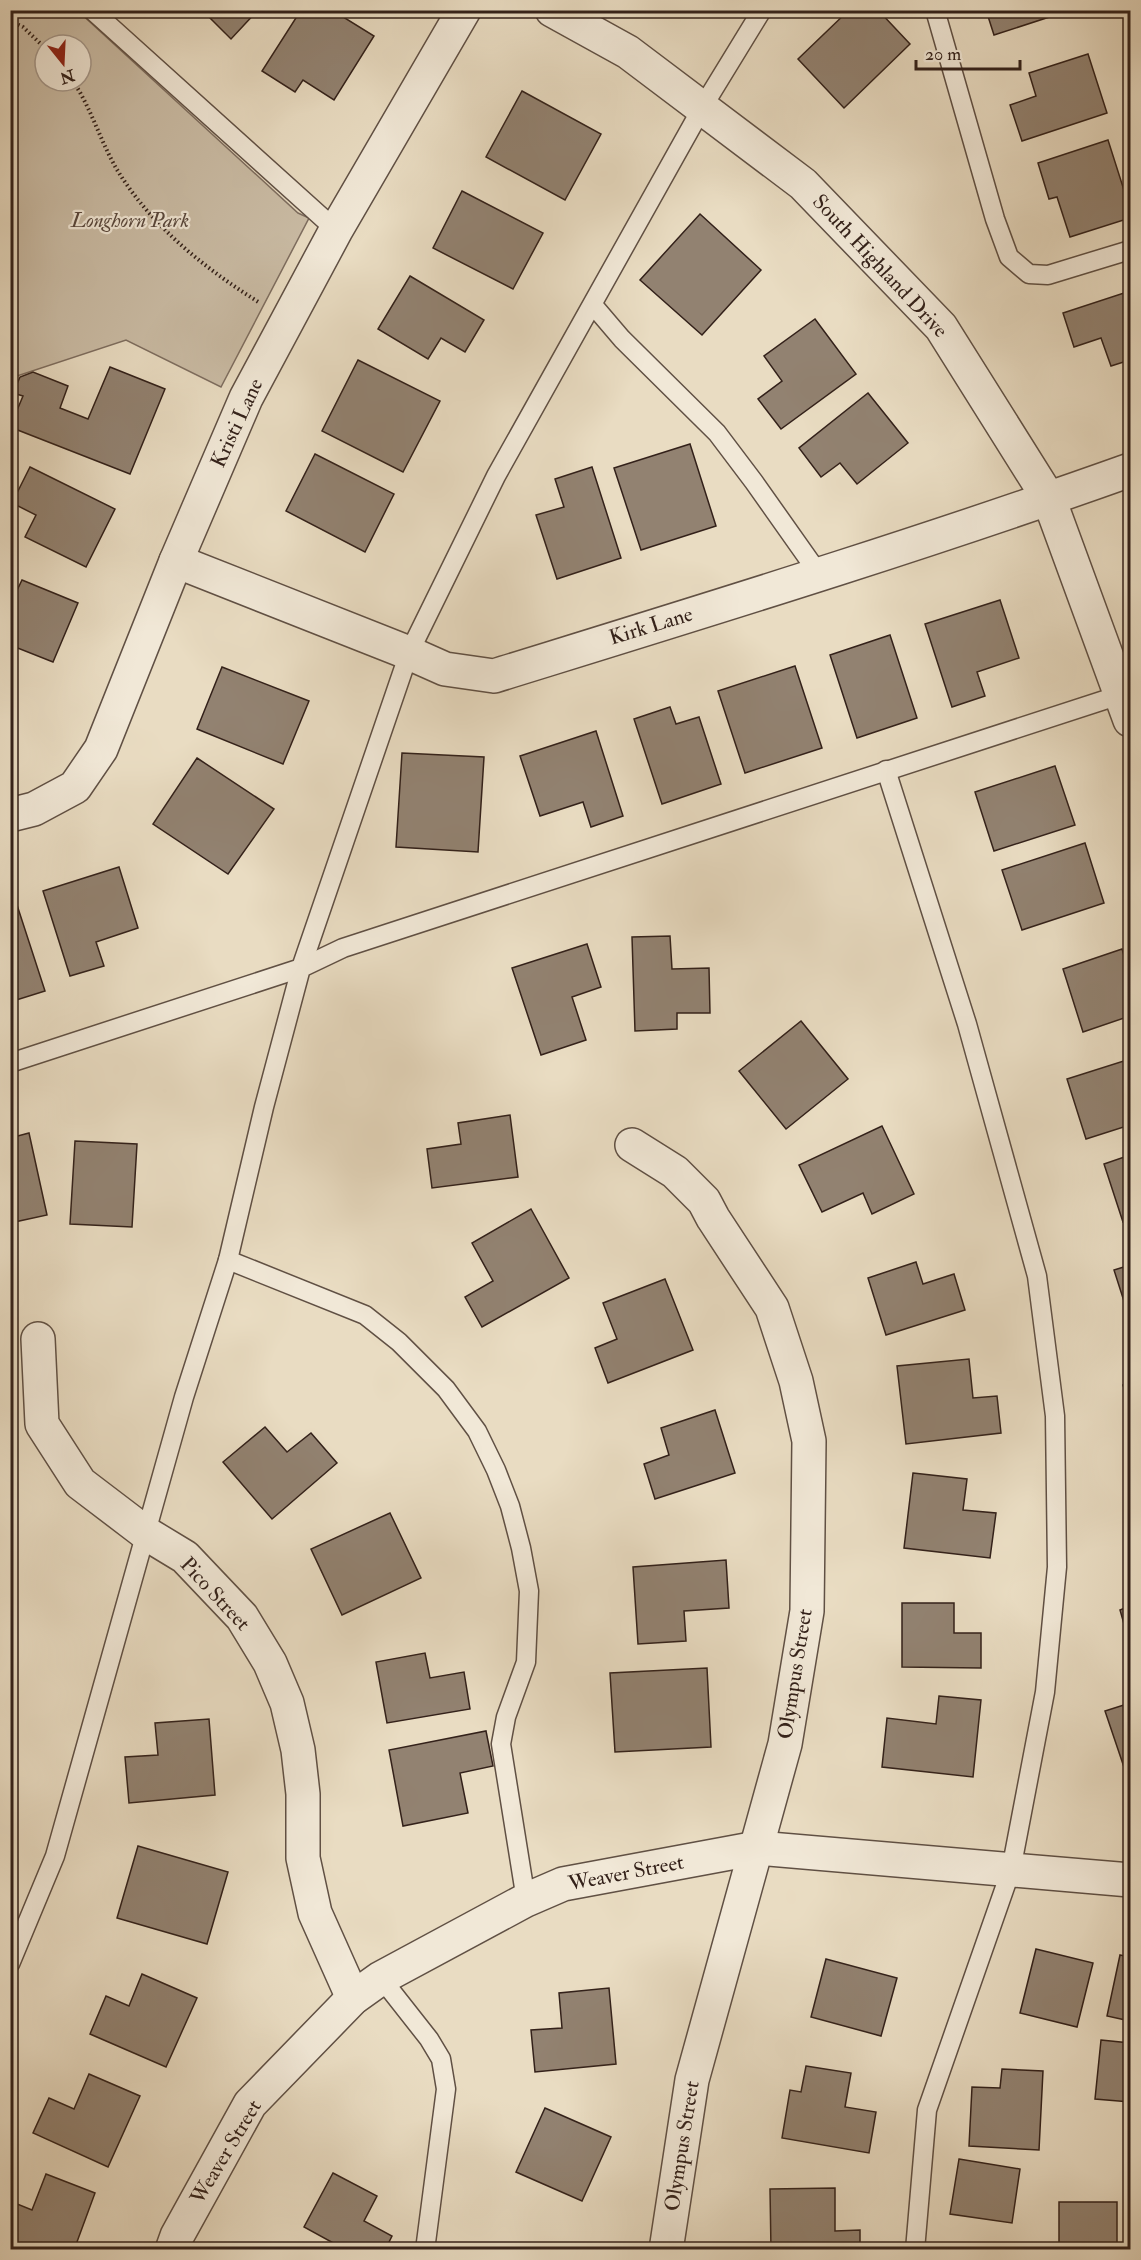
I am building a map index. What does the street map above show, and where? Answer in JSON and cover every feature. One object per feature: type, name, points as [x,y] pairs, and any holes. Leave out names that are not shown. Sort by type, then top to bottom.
[{"type":"street","name":"Kristi Lane","points":[[10,815],[34,809],[75,788],[101,749],[176,561],[246,398],[336,230],[464,10]]},
{"type":"street","name":"South Highland Drive","points":[[552,10],[628,52],[803,184],[941,327],[1049,499],[1127,702]]},
{"type":"street","name":"Kirk Lane","points":[[176,561],[445,669],[494,676],[819,574],[1131,470]]},
{"type":"street","name":"Olympus Street","points":[[632,1145],[675,1172],[704,1201],[772,1308],[796,1381],[809,1441],[807,1611],[785,1744],[692,2080],[666,2250]]},
{"type":"street","name":"Pico Street","points":[[38,1339],[42,1424],[80,1483],[147,1534],[185,1557],[242,1617],[270,1663],[287,1703],[298,1750],[303,1794],[303,1858],[315,1913],[353,1998]]},
{"type":"street","name":"Weaver Street","points":[[172,2250],[177,2236],[250,2104],[353,1998],[381,1978],[526,1900],[563,1884],[757,1848],[1131,1880]]},
{"type":"lane","points":[[92,10],[336,230]]},
{"type":"lane","points":[[12,1956],[55,1856],[184,1397],[228,1260],[264,1107],[301,968],[409,653],[496,476],[702,108],[762,10]]},
{"type":"lane","points":[[935,10],[995,219],[1009,257],[1029,274],[1048,274],[1131,250]]},
{"type":"lane","points":[[593,305],[622,339],[717,433],[819,574]]},
{"type":"lane","points":[[10,1063],[301,968],[343,948],[886,770],[1127,702]]},
{"type":"lane","points":[[886,770],[967,1024],[1037,1276],[1055,1416],[1057,1567],[1045,1692],[1011,1870],[927,2110],[915,2250]]},
{"type":"lane","points":[[228,1260],[365,1315],[399,1341],[446,1389],[477,1431],[496,1470],[510,1506],[529,1591],[526,1662],[506,1717],[501,1744],[526,1900]]},
{"type":"lane","points":[[381,1978],[429,2039],[441,2059],[446,2089],[425,2250]]},
{"type":"path","points":[[10,21],[23,27],[33,37]]},
{"type":"path","points":[[79,93],[116,168],[143,206],[171,236],[212,272],[268,309]]},
{"type":"green space","name":"Longhorn Park","points":[[10,11],[78,11],[298,213],[309,218],[221,387],[126,340],[11,378]]},
{"type":"building","points":[[202,10],[258,10],[231,39]]},
{"type":"building","points":[[301,10],[332,10],[374,36],[334,100],[303,80],[295,92],[262,71]]},
{"type":"building","points":[[849,10],[878,10],[910,44],[844,108],[798,59]]},
{"type":"building","points":[[986,10],[1071,10],[994,35]]},
{"type":"building","points":[[1088,54],[1107,113],[1022,141],[1010,105],[1036,96],[1029,73]]},
{"type":"building","points":[[522,91],[601,134],[565,200],[486,157]]},
{"type":"building","points":[[1108,140],[1130,209],[1130,218],[1070,237],[1057,197],[1049,199],[1038,163]]},
{"type":"building","points":[[462,191],[543,233],[513,289],[433,248]]},
{"type":"building","points":[[700,214],[761,270],[702,335],[640,280]]},
{"type":"building","points":[[410,276],[484,320],[465,352],[441,338],[428,359],[378,329]]},
{"type":"building","points":[[1130,291],[1130,360],[1111,366],[1101,338],[1074,347],[1063,313]]},
{"type":"building","points":[[815,319],[856,374],[781,429],[758,399],[782,381],[764,356]]},
{"type":"building","points":[[358,360],[440,401],[403,472],[322,431]]},
{"type":"building","points":[[110,367],[165,389],[130,474],[10,427],[23,396],[13,393],[20,377],[33,372],[68,386],[60,408],[88,419]]},
{"type":"building","points":[[868,393],[908,443],[857,484],[840,463],[821,477],[799,448]]},
{"type":"building","points":[[690,444],[716,526],[641,550],[614,468]]},
{"type":"building","points":[[315,454],[394,494],[365,552],[286,511]]},
{"type":"building","points":[[30,467],[115,509],[86,567],[25,537],[36,515],[12,503]]},
{"type":"building","points":[[592,467],[621,558],[557,579],[536,515],[564,507],[555,479]]},
{"type":"building","points":[[22,580],[78,603],[53,662],[10,645],[10,605]]},
{"type":"building","points":[[1000,600],[1019,658],[977,672],[985,696],[952,707],[925,624]]},
{"type":"building","points":[[890,635],[917,718],[857,738],[830,655]]},
{"type":"building","points":[[795,666],[822,748],[745,773],[718,691]]},
{"type":"building","points":[[222,667],[309,701],[283,764],[197,729]]},
{"type":"building","points":[[670,707],[676,724],[699,717],[721,784],[662,804],[634,719]]},
{"type":"building","points":[[596,731],[623,816],[591,827],[583,802],[540,816],[520,756]]},
{"type":"building","points":[[402,753],[484,757],[478,852],[396,847]]},
{"type":"building","points":[[197,758],[274,809],[228,874],[153,824]]},
{"type":"building","points":[[1055,766],[1075,825],[994,851],[975,792]]},
{"type":"building","points":[[1085,843],[1104,903],[1022,930],[1002,870]]},
{"type":"building","points":[[119,867],[138,928],[96,942],[104,966],[70,976],[43,891]]},
{"type":"building","points":[[17,905],[45,991],[10,1002],[10,907]]},
{"type":"building","points":[[670,936],[672,969],[709,968],[710,1013],[677,1013],[677,1029],[635,1031],[632,937]]},
{"type":"building","points":[[587,944],[601,987],[572,997],[586,1040],[541,1055],[512,968]]},
{"type":"building","points":[[1122,949],[1130,975],[1130,1016],[1083,1032],[1063,969]]},
{"type":"building","points":[[801,1021],[848,1079],[786,1129],[739,1071]]},
{"type":"building","points":[[1130,1059],[1130,1125],[1086,1139],[1067,1079]]},
{"type":"building","points":[[510,1115],[518,1177],[432,1188],[427,1149],[461,1144],[458,1123]]},
{"type":"building","points":[[882,1126],[914,1194],[872,1214],[863,1193],[822,1212],[799,1165]]},
{"type":"building","points":[[29,1133],[47,1215],[10,1223],[10,1138]]},
{"type":"building","points":[[75,1141],[137,1144],[132,1227],[70,1224]]},
{"type":"building","points":[[1130,1155],[1130,1220],[1123,1222],[1104,1164]]},
{"type":"building","points":[[531,1209],[569,1278],[482,1327],[465,1297],[493,1281],[472,1243]]},
{"type":"building","points":[[916,1262],[923,1284],[954,1274],[965,1310],[886,1335],[868,1278]]},
{"type":"building","points":[[1130,1265],[1130,1320],[1114,1270]]},
{"type":"building","points":[[665,1279],[693,1350],[608,1383],[595,1348],[617,1339],[603,1303]]},
{"type":"building","points":[[969,1359],[973,1398],[997,1396],[1001,1433],[906,1444],[897,1366]]},
{"type":"building","points":[[1130,1383],[1130,1408],[1123,1385]]},
{"type":"building","points":[[715,1410],[735,1473],[655,1499],[644,1464],[669,1455],[661,1428]]},
{"type":"building","points":[[265,1427],[287,1452],[311,1433],[337,1463],[272,1519],[223,1462]]},
{"type":"building","points":[[913,1473],[967,1479],[963,1510],[996,1513],[990,1558],[904,1548]]},
{"type":"building","points":[[390,1513],[421,1578],[342,1615],[311,1549]]},
{"type":"building","points":[[726,1560],[729,1608],[684,1611],[686,1641],[638,1644],[633,1567]]},
{"type":"building","points":[[902,1603],[954,1603],[954,1633],[981,1633],[981,1668],[902,1667]]},
{"type":"building","points":[[1130,1606],[1130,1645],[1120,1610]]},
{"type":"building","points":[[425,1653],[430,1678],[464,1672],[470,1709],[387,1723],[376,1662]]},
{"type":"building","points":[[707,1668],[711,1747],[615,1752],[610,1673]]},
{"type":"building","points":[[939,1696],[981,1700],[973,1777],[882,1767],[887,1718],[936,1724]]},
{"type":"building","points":[[1130,1703],[1130,1772],[1126,1773],[1105,1711]]},
{"type":"building","points":[[209,1719],[215,1795],[129,1803],[125,1757],[158,1755],[155,1723]]},
{"type":"building","points":[[486,1731],[493,1766],[460,1773],[468,1813],[403,1826],[389,1750]]},
{"type":"building","points":[[138,1846],[228,1872],[207,1944],[117,1918]]},
{"type":"building","points":[[1036,1949],[1093,1963],[1077,2027],[1020,2013]]},
{"type":"building","points":[[1120,1955],[1130,1957],[1130,2021],[1107,2016]]},
{"type":"building","points":[[826,1959],[897,1978],[881,2036],[811,2017]]},
{"type":"building","points":[[142,1974],[197,1998],[166,2067],[90,2034],[106,1996],[129,2006]]},
{"type":"building","points":[[609,1988],[616,2064],[535,2072],[531,2030],[562,2028],[559,1993]]},
{"type":"building","points":[[1101,2040],[1130,2043],[1130,2102],[1095,2099]]},
{"type":"building","points":[[806,2066],[851,2073],[845,2107],[876,2112],[869,2153],[782,2138],[790,2090],[801,2092]]},
{"type":"building","points":[[1002,2069],[1043,2071],[1039,2150],[969,2146],[972,2087],[1000,2088]]},
{"type":"building","points":[[89,2074],[140,2096],[108,2167],[33,2133],[49,2098],[74,2109]]},
{"type":"building","points":[[545,2108],[611,2137],[582,2201],[516,2172]]},
{"type":"building","points":[[959,2159],[1020,2169],[1012,2223],[950,2214]]},
{"type":"building","points":[[333,2173],[377,2196],[364,2221],[392,2236],[385,2250],[346,2250],[304,2227]]},
{"type":"building","points":[[46,2174],[95,2193],[74,2250],[23,2250],[10,2245],[10,2201],[32,2210]]},
{"type":"building","points":[[835,2188],[835,2231],[860,2230],[860,2250],[771,2250],[770,2189]]},
{"type":"building","points":[[1059,2202],[1117,2202],[1117,2250],[1059,2250]]}]
